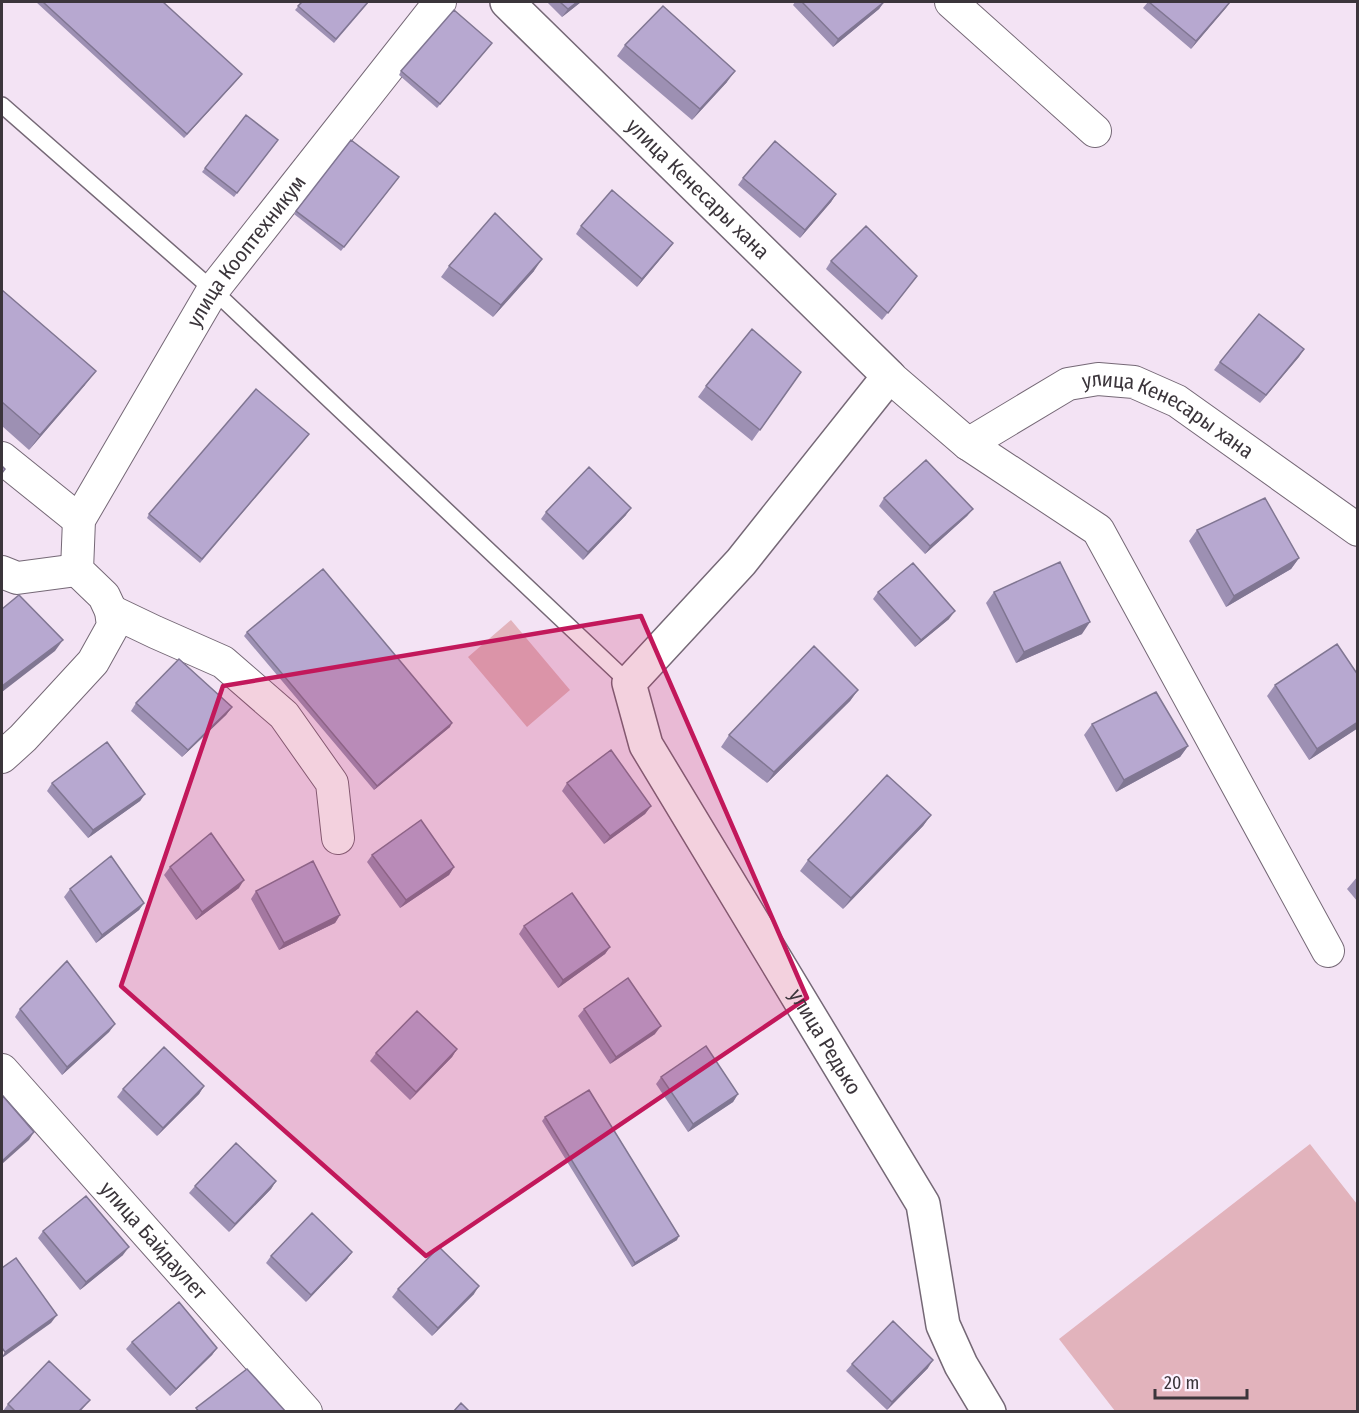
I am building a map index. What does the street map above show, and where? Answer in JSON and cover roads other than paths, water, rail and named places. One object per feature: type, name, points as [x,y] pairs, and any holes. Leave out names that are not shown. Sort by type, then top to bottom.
[{"type":"street","name":"улица Кооптехникум","points":[[79,520],[213,290],[440,2]]},
{"type":"street","name":"улица Кенесары хана","points":[[507,2],[889,376]]},
{"type":"street","points":[[951,2],[1095,131]]},
{"type":"street","points":[[629,683],[741,562],[889,376],[968,444],[1098,530],[1328,951]]},
{"type":"street","name":"улица Кенесары хана","points":[[968,444],[1068,384],[1098,379],[1134,382],[1177,401],[1358,530]]},
{"type":"street","points":[[2,458],[79,520],[77,570],[104,596],[111,611],[113,626],[93,662],[23,738],[2,757]]},
{"type":"street","points":[[2,572],[17,578],[77,570]]},
{"type":"street","points":[[111,611],[224,662],[284,715],[332,783],[338,838]]},
{"type":"street","name":"улица Редько","points":[[629,683],[646,745],[924,1204],[943,1325],[961,1365],[989,1412]]},
{"type":"street","name":"улица Байдаулет","points":[[2,1070],[306,1412]]},
{"type":"lane","points":[[2,105],[213,290],[629,683]]}]
